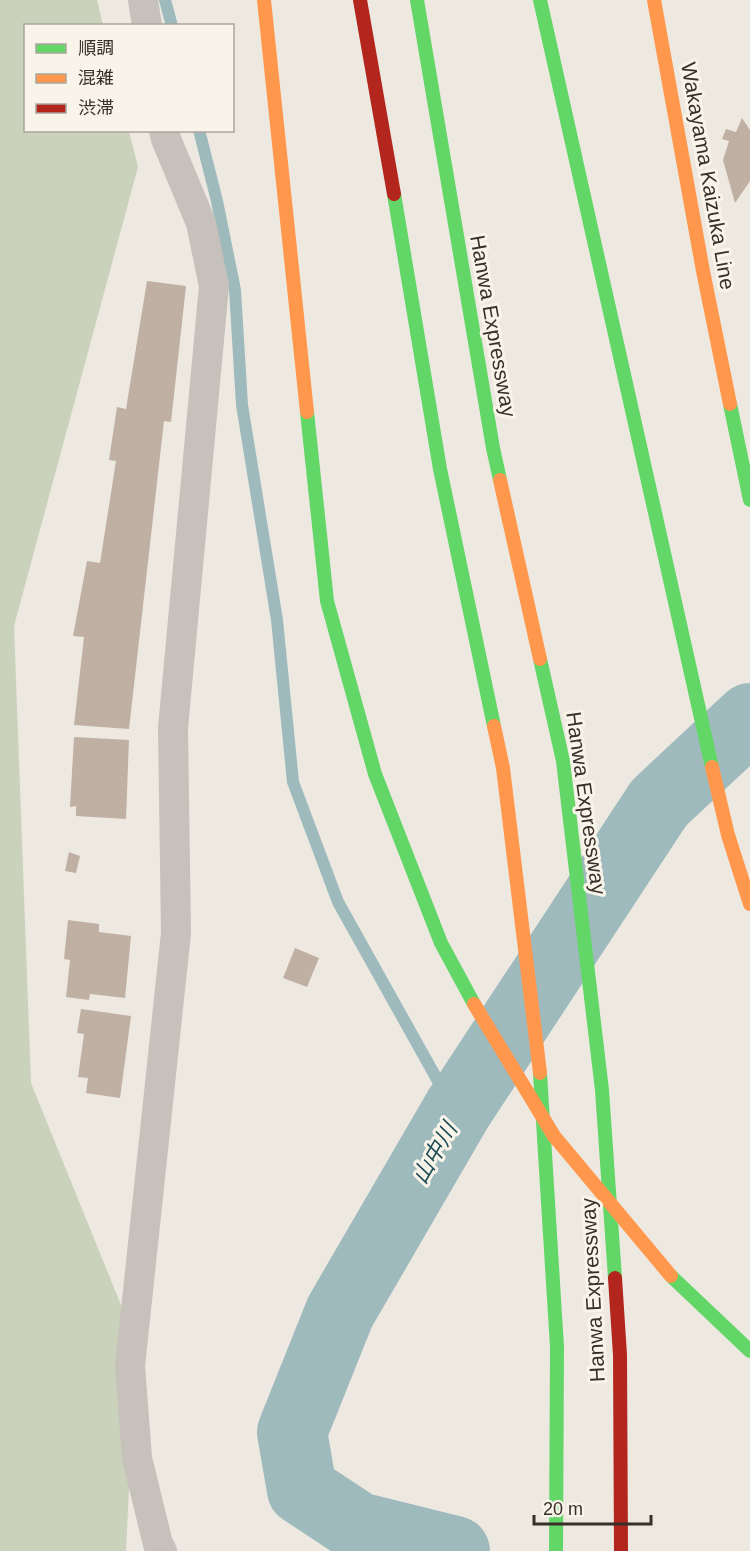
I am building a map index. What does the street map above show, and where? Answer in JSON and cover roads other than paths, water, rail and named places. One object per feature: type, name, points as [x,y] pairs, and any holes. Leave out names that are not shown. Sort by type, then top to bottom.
[{"type":"main road","points":[[264,0],[327,601],[375,774],[441,943],[485,1024],[554,1136],[672,1277],[750,1351]]},
{"type":"main road","name":"Hanwa Expressway","points":[[360,0],[381,112],[440,469],[503,768],[542,1092],[557,1347],[555,1551]]},
{"type":"main road","name":"Hanwa Expressway","points":[[417,0],[493,448],[563,761],[603,1102],[620,1355],[621,1551]]},
{"type":"main road","points":[[540,0],[728,835],[750,904]]},
{"type":"main road","name":"Wakayama Kaizuka Line","points":[[654,0],[703,271],[750,500]]},
{"type":"street","points":[[143,0],[147,24]]},
{"type":"street","points":[[162,1551],[158,1544],[137,1458],[130,1366],[176,933],[173,728],[214,286],[201,223],[164,132]]},
{"type":"waterway","points":[[165,0],[171,24]]},
{"type":"waterway","points":[[200,132],[217,201],[235,290],[242,405],[277,620],[293,782],[338,902],[438,1081],[458,1109]]},
{"type":"waterway","name":"山中川","points":[[455,1551],[358,1527],[302,1490],[292,1432],[340,1312],[458,1109],[659,803],[750,718]]}]
